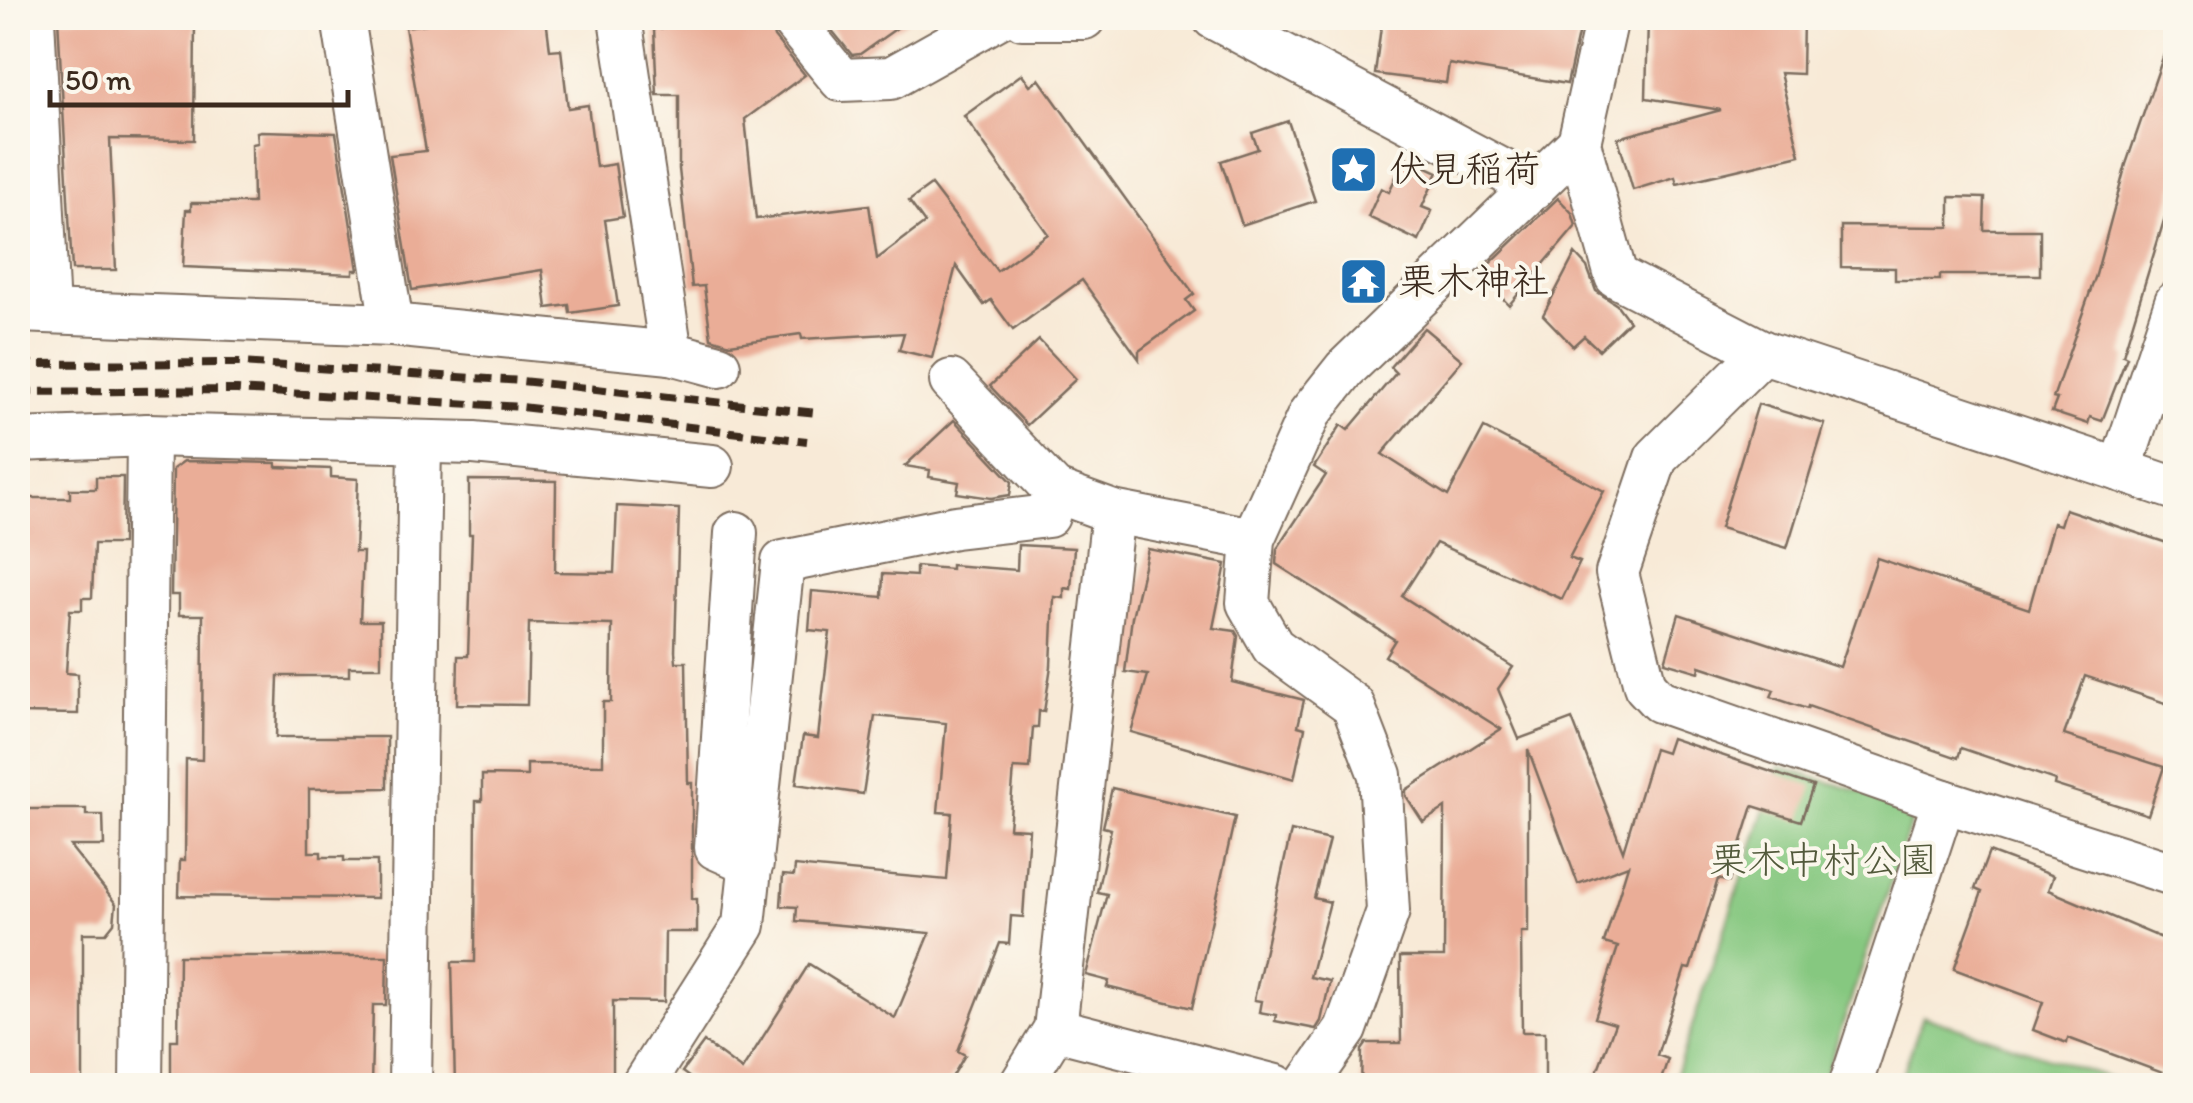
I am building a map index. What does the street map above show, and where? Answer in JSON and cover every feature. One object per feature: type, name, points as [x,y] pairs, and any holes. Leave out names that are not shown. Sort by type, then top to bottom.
[{"type":"street","points":[[33,18],[32,311],[392,324],[671,353],[719,366]]},
{"type":"street","points":[[344,18],[392,324]]},
{"type":"street","points":[[620,18],[671,353]]},
{"type":"street","points":[[792,21],[841,80],[891,78],[998,18]]},
{"type":"street","points":[[1022,18],[1084,18]]},
{"type":"street","points":[[1214,18],[1534,187]]},
{"type":"street","points":[[1607,18],[1579,143],[1616,276],[1762,352],[2176,489]]},
{"type":"street","points":[[1306,1086],[1346,1029],[1388,912],[1380,775],[1352,705],[1273,647],[1248,602],[1253,539],[1310,413],[1345,369],[1579,143]]},
{"type":"street","points":[[2120,470],[2176,302]]},
{"type":"street","points":[[1594,610],[1618,573],[1656,458],[1762,352]]},
{"type":"street","points":[[951,380],[1055,491],[1113,512],[1253,539]]},
{"type":"street","points":[[18,440],[148,434],[474,443],[712,466]]},
{"type":"street","points":[[140,1086],[148,434]]},
{"type":"street","points":[[410,1086],[420,443]]},
{"type":"street","points":[[642,1086],[744,924],[783,562],[956,527],[1048,516],[1055,491]]},
{"type":"street","points":[[888,508],[956,527]]},
{"type":"street","points":[[1020,1086],[1055,1029],[1113,512]]},
{"type":"street","points":[[736,533],[716,848],[752,864]]},
{"type":"street","points":[[1618,573],[1646,686],[1660,701],[1944,801],[2176,875]]},
{"type":"street","points":[[1850,1086],[1944,801]]},
{"type":"street","points":[[1055,1029],[1276,1086]]},
{"type":"green space","name":"栗木中村公園","points":[[1779,767],[1911,807],[1912,820],[1822,1085],[1672,1086]]},
{"type":"green space","points":[[1923,1016],[2131,1085],[1899,1085]]},
{"type":"building","points":[[58,18],[195,18],[194,140],[110,139],[116,270],[72,270]]},
{"type":"building","points":[[468,18],[546,18],[550,50],[561,49],[568,108],[588,105],[596,167],[615,164],[623,217],[605,220],[618,306],[570,313],[569,305],[547,308],[542,270],[412,290],[390,155],[426,151],[405,27]]},
{"type":"building","points":[[704,18],[769,18],[774,37],[805,75],[745,119],[756,219],[869,205],[877,259],[925,223],[909,201],[931,185],[997,271],[1048,234],[964,116],[1022,74],[1030,85],[1039,79],[1194,294],[1186,300],[1194,311],[1139,351],[1139,359],[1082,280],[1013,330],[991,300],[984,305],[956,266],[932,358],[899,350],[904,333],[802,339],[801,334],[730,344],[711,338],[704,286],[692,287],[679,169],[679,95],[657,95],[654,29],[707,23]]},
{"type":"building","points":[[822,18],[911,18],[860,54],[852,55]]},
{"type":"building","points":[[1382,18],[1504,18],[1579,30],[1567,84],[1449,64],[1446,83],[1375,74]]},
{"type":"building","points":[[1648,18],[1803,18],[1802,74],[1780,73],[1800,155],[1677,184],[1675,177],[1633,190],[1618,138],[1721,110],[1646,98]]},
{"type":"building","points":[[2169,40],[2176,41],[2176,181],[2123,355],[2127,357],[2102,421],[2090,417],[2088,424],[2052,412],[2057,399],[2053,398]]},
{"type":"building","points":[[1288,121],[1315,201],[1242,225],[1221,161],[1258,149],[1252,133]]},
{"type":"building","points":[[257,132],[336,133],[358,270],[353,270],[353,274],[183,267],[186,210],[191,210],[191,203],[253,203],[252,144],[258,143]]},
{"type":"building","points":[[1405,157],[1438,172],[1422,207],[1432,211],[1419,241],[1368,217],[1381,188],[1389,192]]},
{"type":"building","points":[[1950,197],[1985,198],[1984,230],[2040,230],[2040,275],[1940,275],[1940,280],[1895,280],[1895,268],[1841,267],[1841,226],[1950,227]]},
{"type":"building","points":[[1558,198],[1572,213],[1576,226],[1509,305],[1479,274]]},
{"type":"building","points":[[1575,254],[1587,267],[1596,291],[1617,305],[1629,321],[1599,350],[1584,336],[1573,346],[1543,315]]},
{"type":"building","points":[[1424,328],[1462,360],[1382,454],[1448,496],[1484,428],[1604,491],[1569,558],[1580,562],[1562,599],[1436,543],[1402,596],[1513,667],[1498,689],[1519,739],[1572,719],[1623,851],[1654,749],[1666,753],[1671,738],[1813,786],[1801,821],[1753,806],[1729,882],[1718,879],[1690,969],[1685,968],[1657,1055],[1668,1059],[1659,1086],[1618,1086],[1595,1077],[1615,1024],[1595,1018],[1618,947],[1604,943],[1628,865],[1578,884],[1528,749],[1528,932],[1521,932],[1522,1032],[1545,1032],[1545,1086],[1361,1086],[1362,1050],[1367,1043],[1401,1043],[1400,957],[1444,957],[1445,808],[1423,822],[1406,790],[1501,729],[1385,656],[1395,640],[1276,564],[1277,549],[1326,475],[1314,467],[1341,425],[1348,430],[1396,373],[1390,367]]},
{"type":"building","points":[[1039,340],[1076,379],[1027,425],[990,386]]},
{"type":"building","points":[[1758,404],[1825,424],[1787,548],[1720,528]]},
{"type":"building","points":[[954,420],[1012,482],[1010,495],[991,498],[957,493],[959,482],[929,477],[930,470],[905,466]]},
{"type":"building","points":[[184,461],[276,463],[276,467],[331,469],[331,477],[358,479],[355,552],[363,552],[360,621],[381,621],[381,667],[349,667],[349,676],[278,676],[276,737],[387,737],[387,788],[309,789],[309,852],[321,852],[321,857],[344,857],[344,861],[377,861],[377,898],[179,896],[180,860],[185,860],[186,759],[202,760],[203,615],[179,615],[179,595],[171,595],[173,469]]},
{"type":"building","points":[[96,477],[123,477],[122,544],[94,544],[92,598],[82,598],[82,610],[70,610],[66,673],[78,674],[78,714],[20,713],[18,498],[70,498],[70,489],[96,489]]},
{"type":"building","points":[[469,480],[556,481],[555,572],[614,573],[617,506],[679,509],[675,651],[676,662],[686,662],[692,899],[697,899],[697,932],[665,932],[664,1002],[613,1001],[613,1086],[455,1086],[452,962],[475,962],[476,801],[482,801],[482,775],[527,776],[527,764],[603,765],[603,702],[611,702],[612,625],[529,623],[527,705],[457,704],[458,656],[468,656],[472,534]]},
{"type":"building","points":[[2065,509],[2176,546],[2176,681],[2168,704],[2085,676],[2064,735],[2164,767],[2148,815],[2054,785],[2055,780],[1961,748],[1958,758],[1771,697],[1774,690],[1700,666],[1699,672],[1665,662],[1679,614],[1840,667],[1877,558],[2029,609],[2053,523],[2060,525]]},
{"type":"building","points":[[1018,545],[1074,548],[1071,589],[1064,588],[1064,598],[1054,597],[1051,666],[1044,712],[1039,711],[1038,727],[1033,727],[1030,769],[1014,768],[1009,828],[1029,829],[1023,917],[1011,916],[1009,944],[1000,943],[958,1051],[965,1055],[947,1086],[701,1086],[682,1072],[704,1042],[742,1070],[809,964],[895,1018],[930,933],[796,921],[797,907],[781,906],[783,875],[794,876],[795,866],[947,880],[952,813],[938,812],[946,723],[875,716],[863,794],[796,784],[803,736],[818,738],[830,632],[809,630],[812,591],[882,597],[883,574],[916,576],[916,566],[1017,570]]},
{"type":"building","points":[[1148,549],[1226,564],[1213,628],[1235,631],[1238,636],[1232,682],[1304,700],[1298,726],[1305,728],[1294,779],[1131,732],[1148,675],[1125,672],[1132,617]]},
{"type":"building","points":[[1112,788],[1235,817],[1192,1008],[1107,987],[1109,981],[1086,975],[1107,894],[1097,892],[1111,829],[1103,827]]},
{"type":"building","points":[[18,809],[86,809],[86,815],[103,815],[104,846],[70,846],[116,904],[114,923],[106,933],[83,933],[83,1086],[18,1086]]},
{"type":"building","points":[[1291,831],[1329,840],[1314,898],[1330,902],[1310,977],[1330,981],[1316,1029],[1275,1021],[1276,1015],[1259,1012],[1261,1001],[1254,1000]]},
{"type":"building","points":[[1989,852],[2053,876],[2048,890],[2176,944],[2176,1078],[2068,1038],[2067,1043],[2033,1030],[2043,1002],[1954,969],[1982,892],[1975,889]]},
{"type":"building","points":[[179,956],[387,956],[386,1005],[373,1005],[371,1085],[171,1086],[171,1040],[178,1040]]},
{"type":"railway","points":[[18,364],[239,363],[522,381],[817,413]]},
{"type":"railway","points":[[18,392],[237,390],[522,407],[807,441]]},
{"type":"place","name":"伏見稲荷","points":[[1354,169]]},
{"type":"place","name":"栗木神社","points":[[1363,281]]}]
